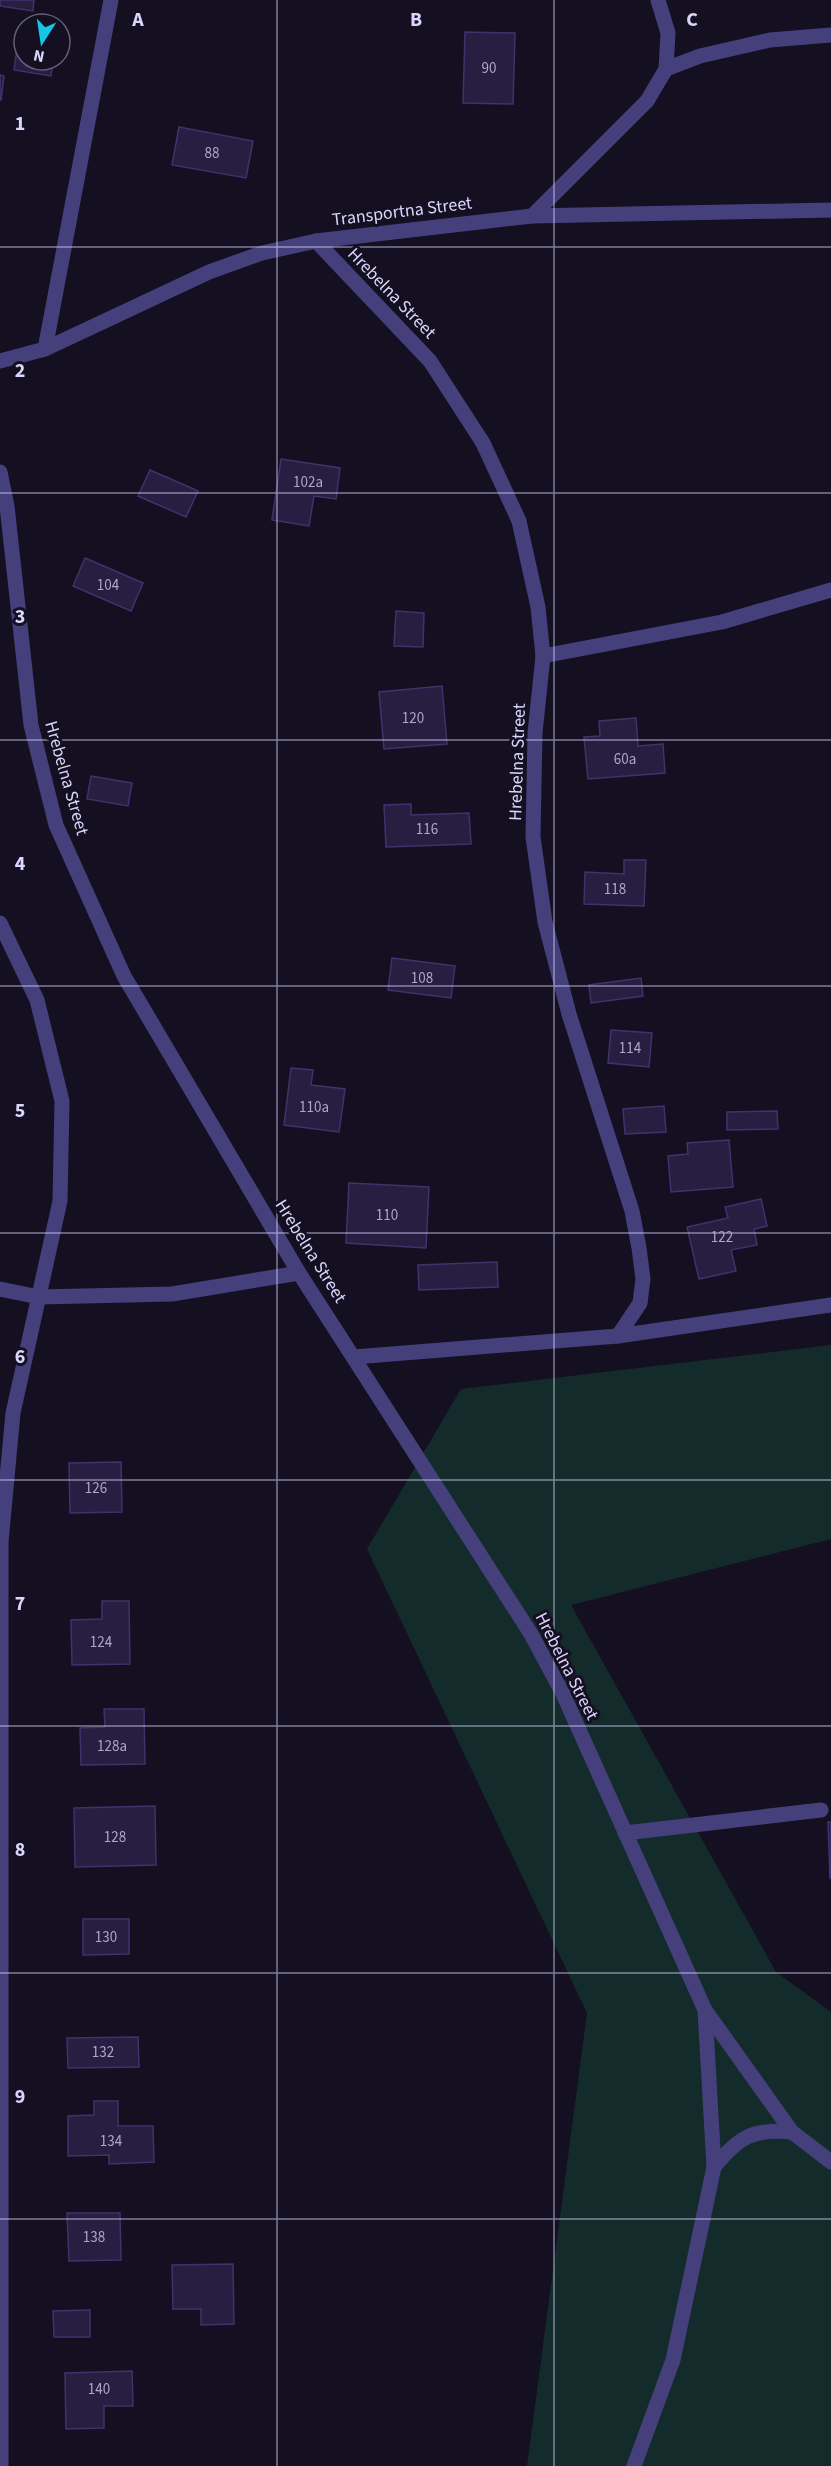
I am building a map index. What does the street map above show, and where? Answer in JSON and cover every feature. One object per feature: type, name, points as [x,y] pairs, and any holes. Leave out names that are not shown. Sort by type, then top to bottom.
[{"type":"street","points":[[45,349],[111,0]]},
{"type":"street","points":[[532,216],[647,101],[666,69],[668,33],[658,0]]},
{"type":"street","points":[[666,69],[700,56],[770,40],[831,34]]},
{"type":"street","name":"Transportna Street","points":[[0,361],[45,349],[209,272],[262,253],[316,241],[532,216],[831,210]]},
{"type":"street","name":"Hrebelna Street","points":[[316,241],[430,361],[483,443],[519,521],[538,607],[543,656],[535,733],[533,837],[545,922],[569,1014],[632,1211],[643,1279],[640,1303],[618,1336]]},
{"type":"street","name":"Hrebelna Street","points":[[0,472],[7,506],[31,725],[56,825],[124,976],[299,1273],[531,1634],[563,1694],[705,2010]]},
{"type":"street","points":[[543,656],[722,622],[831,590]]},
{"type":"street","points":[[0,923],[37,1000],[62,1101],[60,1201],[13,1413],[1,1542],[2,2466]]},
{"type":"street","points":[[0,1289],[39,1297],[172,1294],[299,1273]]},
{"type":"street","points":[[354,1357],[618,1336],[831,1305]]},
{"type":"street","points":[[625,1833],[821,1810]]},
{"type":"street","points":[[705,2010],[792,2132],[831,2162]]},
{"type":"street","points":[[634,2466],[673,2360],[714,2167],[705,2010]]},
{"type":"street","points":[[714,2167],[732,2146],[749,2135],[770,2130],[792,2132]]},
{"type":"green space","points":[[831,1345],[831,1539],[571,1605],[776,1972],[831,2012],[831,2466],[527,2466],[587,2013],[367,1549],[461,1389]]},
{"type":"building","points":[[0,0],[34,0],[33,11],[0,6]]},
{"type":"building","points":[[465,32],[515,33],[513,104],[463,103]]},
{"type":"building","points":[[26,72],[52,72],[51,76]]},
{"type":"building","points":[[0,75],[4,76],[1,100],[0,100]]},
{"type":"building","points":[[179,127],[253,141],[246,178],[172,165]]},
{"type":"building","points":[[281,459],[340,468],[336,499],[314,496],[309,526],[272,520]]},
{"type":"building","points":[[150,470],[198,491],[186,517],[138,496]]},
{"type":"building","points":[[85,558],[143,583],[131,611],[73,586]]},
{"type":"building","points":[[396,611],[424,613],[423,647],[394,646]]},
{"type":"building","points":[[442,686],[447,744],[384,749],[379,692]]},
{"type":"building","points":[[636,718],[638,746],[663,744],[665,773],[588,779],[584,737],[600,736],[599,721]]},
{"type":"building","points":[[91,776],[132,783],[128,806],[87,799]]},
{"type":"building","points":[[411,804],[411,815],[469,813],[471,844],[386,847],[384,805]]},
{"type":"building","points":[[624,860],[646,860],[644,906],[584,904],[585,872],[624,874]]},
{"type":"building","points":[[392,958],[455,966],[451,998],[388,990]]},
{"type":"building","points":[[641,978],[643,996],[591,1003],[589,985]]},
{"type":"building","points":[[611,1030],[652,1033],[649,1067],[608,1063]]},
{"type":"building","points":[[291,1068],[313,1070],[311,1085],[345,1089],[339,1132],[284,1125]]},
{"type":"building","points":[[664,1106],[666,1132],[625,1134],[623,1109]]},
{"type":"building","points":[[777,1111],[778,1129],[727,1130],[727,1112]]},
{"type":"building","points":[[729,1140],[733,1187],[671,1192],[668,1156],[688,1154],[687,1143]]},
{"type":"building","points":[[349,1183],[429,1187],[426,1248],[346,1243]]},
{"type":"building","points":[[761,1199],[767,1226],[754,1229],[757,1245],[731,1250],[736,1271],[699,1279],[687,1227],[728,1218],[725,1207]]},
{"type":"building","points":[[497,1262],[498,1287],[419,1290],[418,1265]]},
{"type":"building","points":[[121,1462],[122,1512],[70,1513],[69,1463]]},
{"type":"building","points":[[102,1601],[129,1601],[130,1664],[72,1665],[71,1620],[102,1619]]},
{"type":"building","points":[[104,1709],[144,1709],[145,1764],[81,1765],[80,1728],[105,1727]]},
{"type":"building","points":[[155,1806],[156,1865],[75,1867],[74,1808]]},
{"type":"building","points":[[828,1822],[831,1822],[830,1878]]},
{"type":"building","points":[[83,1919],[129,1919],[129,1954],[83,1955]]},
{"type":"building","points":[[138,2037],[139,2067],[68,2068],[67,2038]]},
{"type":"building","points":[[94,2101],[118,2101],[118,2126],[153,2126],[154,2162],[109,2164],[109,2155],[68,2156],[68,2116],[94,2115]]},
{"type":"building","points":[[67,2213],[120,2213],[121,2260],[69,2261]]},
{"type":"building","points":[[233,2264],[234,2324],[201,2325],[201,2309],[173,2309],[172,2265]]},
{"type":"building","points":[[90,2310],[90,2337],[54,2337],[53,2311]]},
{"type":"building","points":[[132,2371],[133,2406],[104,2406],[104,2428],[66,2429],[65,2373]]}]
